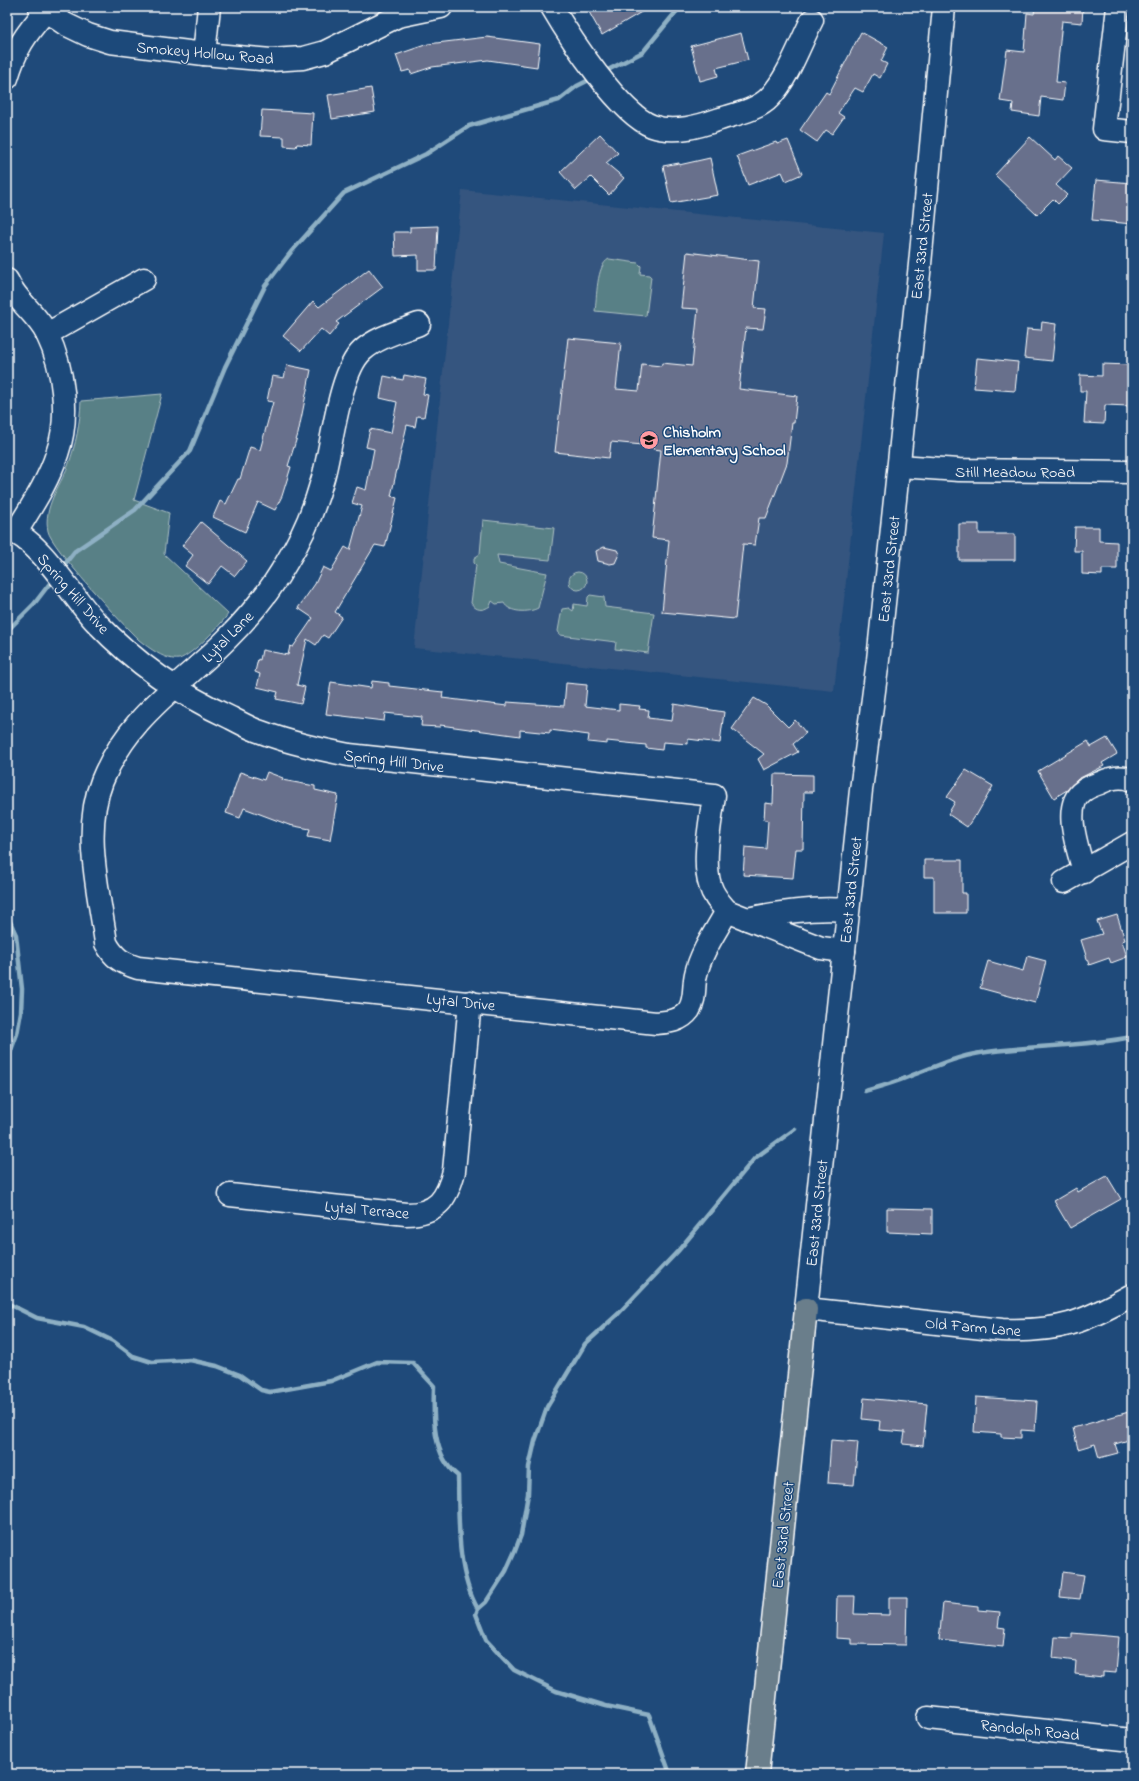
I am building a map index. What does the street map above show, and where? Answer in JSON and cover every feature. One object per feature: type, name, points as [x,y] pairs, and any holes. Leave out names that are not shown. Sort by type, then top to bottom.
[{"type":"main road","name":"East 33rd Street","points":[[757,1774],[806,1309]]},
{"type":"street","points":[[204,54],[209,7]]},
{"type":"street","name":"Smokey Hollow Road","points":[[43,9],[65,24],[88,35],[110,42],[204,54],[270,60],[303,58],[325,52],[398,16],[441,7]]},
{"type":"street","points":[[552,7],[577,48],[629,111],[652,126],[669,130],[700,126],[750,110],[769,98],[783,78],[812,20]]},
{"type":"street","name":"East 33rd Street","points":[[806,1309],[848,910],[899,466],[944,7]]},
{"type":"street","points":[[1118,7],[1104,129],[1132,132]]},
{"type":"street","points":[[7,78],[13,58],[24,37],[43,9]]},
{"type":"street","points":[[47,334],[144,279]]},
{"type":"street","points":[[7,280],[47,334],[62,379],[64,415],[58,453],[38,497],[12,531]]},
{"type":"street","name":"Lytal Lane","points":[[124,964],[115,957],[106,943],[92,839],[94,810],[102,780],[119,747],[155,703],[226,640],[260,603],[288,562],[306,529],[316,503],[324,477],[342,396],[355,360],[362,351],[377,341],[419,324]]},
{"type":"street","name":"Still Meadow Road","points":[[899,466],[960,470],[1132,472]]},
{"type":"street","name":"Spring Hill Drive","points":[[12,531],[41,555],[96,622],[147,668],[205,706],[260,732],[315,749],[349,755],[714,795],[707,869],[710,886],[716,899],[737,915],[821,948],[844,951]]},
{"type":"street","points":[[1084,872],[1071,816],[1075,801],[1082,791],[1108,779],[1118,777],[1132,780]]},
{"type":"street","points":[[1064,882],[1084,872],[1132,843]]},
{"type":"street","points":[[737,915],[824,908],[848,910]]},
{"type":"street","name":"Lytal Drive","points":[[124,964],[138,968],[470,1002],[656,1023],[670,1022],[681,1018],[691,1005],[696,975],[703,953],[737,915]]},
{"type":"street","name":"Lytal Terrace","points":[[230,1195],[406,1214],[420,1214],[430,1210],[441,1202],[450,1189],[454,1171],[470,1002]]},
{"type":"street","name":"Old Farm Lane","points":[[806,1309],[1002,1330],[1028,1330],[1050,1329],[1074,1324],[1101,1313],[1132,1295]]},
{"type":"street","name":"Randolph Road","points":[[928,1718],[1132,1740]]},
{"type":"shaded area","name":"Chisholm Elementary School","points":[[462,190],[884,233],[834,691],[414,648]]},
{"type":"green space","points":[[609,259],[638,263],[641,266],[640,274],[649,275],[651,277],[646,316],[595,311],[599,275],[605,262]]},
{"type":"green space","points":[[162,394],[134,500],[169,513],[164,554],[228,614],[213,632],[198,646],[179,659],[163,656],[148,647],[139,640],[104,604],[61,553],[52,540],[48,531],[47,522],[50,505],[68,466],[73,450],[79,425],[81,401]]},
{"type":"green space","points":[[483,520],[554,528],[550,560],[497,555],[499,564],[547,573],[538,608],[530,611],[520,611],[510,609],[504,603],[496,604],[492,601],[490,606],[485,609],[477,609],[471,603],[476,565],[474,563],[474,558],[480,554]]},
{"type":"green space","points":[[578,572],[584,575],[587,581],[584,587],[578,590],[572,587],[569,581],[572,575]]},
{"type":"green space","points":[[590,595],[604,597],[605,607],[654,613],[648,653],[615,649],[616,642],[560,635],[558,631],[562,609],[569,608],[573,611],[574,604],[587,606],[588,597]]},
{"type":"building","points":[[597,7],[650,7],[602,35],[589,12]]},
{"type":"building","points":[[1035,7],[1083,7],[1082,23],[1062,21],[1056,82],[1065,83],[1063,100],[1041,97],[1039,116],[1012,112],[1013,103],[1000,101],[1007,50],[1024,52],[1027,13],[1034,14]]},
{"type":"building","points":[[861,32],[888,47],[881,61],[887,64],[880,78],[873,74],[863,92],[855,88],[838,113],[844,117],[832,134],[826,130],[817,142],[800,130],[826,92],[829,94]]},
{"type":"building","points":[[741,33],[748,60],[716,68],[718,76],[700,81],[691,46]]},
{"type":"building","points":[[487,37],[540,44],[537,67],[488,60],[432,67],[411,74],[410,70],[402,72],[396,55],[428,44]]},
{"type":"building","points":[[371,88],[375,112],[332,119],[328,95]]},
{"type":"building","points":[[262,110],[313,113],[311,145],[297,144],[296,147],[284,146],[284,137],[260,136]]},
{"type":"building","points":[[600,134],[618,153],[606,163],[624,178],[609,195],[591,177],[576,190],[560,172]]},
{"type":"building","points":[[1030,137],[1055,160],[1058,156],[1072,168],[1056,185],[1067,195],[1058,204],[1053,199],[1037,215],[995,175]]},
{"type":"building","points":[[788,140],[802,174],[786,181],[782,172],[748,185],[737,156],[776,142],[777,144]]},
{"type":"building","points":[[710,158],[718,195],[671,203],[663,166],[679,163],[679,165]]},
{"type":"building","points":[[1096,180],[1132,183],[1132,224],[1092,220]]},
{"type":"building","points":[[438,226],[436,270],[418,270],[418,255],[395,256],[394,232],[410,232],[410,227]]},
{"type":"building","points":[[687,252],[759,261],[754,308],[766,309],[763,329],[746,328],[739,389],[797,396],[787,463],[766,518],[759,518],[755,545],[743,544],[735,619],[662,612],[669,540],[652,538],[661,450],[653,449],[653,446],[611,442],[609,458],[555,452],[568,338],[621,343],[616,389],[639,391],[642,364],[661,366],[662,363],[692,366],[698,309],[681,308]]},
{"type":"building","points":[[369,269],[383,287],[336,322],[339,324],[329,336],[321,329],[301,351],[283,336],[313,301],[319,307]]},
{"type":"building","points":[[1042,322],[1056,324],[1052,361],[1024,358],[1027,329],[1041,330]]},
{"type":"building","points":[[977,358],[1018,362],[1015,391],[974,388]]},
{"type":"building","points":[[1102,364],[1130,365],[1129,406],[1105,405],[1104,424],[1084,423],[1086,391],[1080,391],[1080,375],[1102,376]]},
{"type":"building","points":[[287,365],[311,370],[298,434],[288,466],[291,467],[282,496],[275,510],[258,502],[245,532],[213,517],[220,501],[226,504],[238,479],[240,479],[250,447],[260,450],[273,402],[267,401],[272,376],[284,378]]},
{"type":"building","points":[[404,375],[426,379],[423,394],[428,395],[424,417],[417,416],[415,427],[407,425],[391,496],[397,498],[385,547],[375,545],[335,612],[342,617],[328,638],[323,635],[316,645],[307,639],[297,685],[305,687],[301,704],[276,699],[278,692],[257,687],[260,674],[255,672],[258,659],[260,660],[262,650],[288,655],[290,646],[293,647],[313,618],[298,608],[315,584],[323,567],[331,571],[345,547],[350,550],[362,506],[352,503],[357,487],[366,490],[374,449],[366,447],[370,429],[391,433],[397,402],[380,398],[384,376],[403,380]]},
{"type":"building","points":[[201,522],[247,561],[235,576],[222,566],[208,584],[185,566],[193,555],[182,546]]},
{"type":"building","points":[[959,524],[979,524],[979,534],[1015,534],[1015,560],[959,560]]},
{"type":"building","points":[[1075,527],[1099,527],[1099,541],[1117,542],[1117,569],[1102,569],[1102,575],[1082,574],[1082,551],[1074,551]]},
{"type":"building","points":[[604,547],[617,550],[619,554],[615,563],[610,564],[598,561],[596,551]]},
{"type":"building","points":[[372,681],[389,683],[389,686],[443,692],[442,698],[507,706],[507,702],[564,706],[566,683],[587,685],[585,706],[619,710],[619,704],[640,706],[639,709],[649,710],[648,718],[672,721],[674,704],[724,712],[720,743],[688,739],[688,744],[663,742],[662,750],[646,748],[646,745],[607,741],[607,744],[588,742],[589,735],[550,730],[550,733],[520,730],[520,736],[440,725],[440,727],[421,726],[422,717],[385,713],[384,721],[326,714],[331,682],[371,688]]},
{"type":"building","points":[[754,698],[766,705],[788,727],[795,720],[806,733],[793,744],[798,752],[764,770],[758,759],[764,754],[732,729]]},
{"type":"building","points":[[1107,738],[1117,754],[1102,763],[1104,766],[1078,779],[1067,790],[1054,798],[1038,771],[1088,741],[1091,747]]},
{"type":"building","points":[[966,770],[993,786],[976,816],[975,815],[967,827],[948,814],[955,802],[947,797]]},
{"type":"building","points":[[240,772],[264,780],[267,772],[283,778],[282,780],[315,786],[315,790],[338,795],[330,840],[308,836],[310,829],[289,825],[244,808],[240,818],[226,813]]},
{"type":"building","points":[[774,774],[813,775],[813,792],[804,792],[803,849],[796,849],[793,878],[743,875],[745,847],[766,849],[768,820],[764,820],[765,803],[773,804]]},
{"type":"building","points":[[924,860],[962,860],[962,893],[966,893],[966,913],[934,913],[934,877],[924,877]]},
{"type":"building","points":[[1117,915],[1125,940],[1122,941],[1127,957],[1111,963],[1109,958],[1089,965],[1081,940],[1102,934],[1097,921]]},
{"type":"building","points":[[1027,956],[1046,961],[1035,1003],[980,988],[988,961],[1023,971]]},
{"type":"building","points":[[1107,1176],[1121,1199],[1070,1228],[1054,1201],[1076,1188],[1078,1192]]},
{"type":"building","points":[[887,1208],[932,1209],[932,1234],[887,1232]]},
{"type":"building","points":[[976,1397],[1037,1401],[1035,1431],[1021,1430],[1021,1438],[1001,1437],[1001,1434],[974,1432]]},
{"type":"building","points":[[864,1398],[927,1404],[923,1446],[903,1444],[905,1432],[879,1430],[880,1421],[862,1419]]},
{"type":"building","points":[[1132,1411],[1132,1439],[1115,1444],[1118,1453],[1099,1458],[1095,1444],[1078,1449],[1073,1428]]},
{"type":"building","points":[[831,1440],[858,1442],[854,1485],[828,1483]]},
{"type":"building","points":[[1063,1572],[1084,1575],[1080,1599],[1060,1597]]},
{"type":"building","points":[[837,1596],[855,1596],[854,1614],[889,1615],[889,1597],[907,1597],[906,1645],[852,1644],[852,1639],[836,1638]]},
{"type":"building","points":[[943,1603],[978,1607],[978,1610],[1000,1612],[998,1627],[1005,1628],[1003,1647],[939,1640]]},
{"type":"building","points":[[1072,1633],[1119,1637],[1116,1673],[1103,1672],[1103,1677],[1075,1674],[1076,1661],[1053,1658],[1055,1637],[1072,1638]]},
{"type":"waterway","points":[[604,72],[643,52],[680,7]]},
{"type":"waterway","points":[[61,569],[75,551],[135,510],[190,451],[225,367],[265,286],[291,252],[344,193],[426,154],[469,126],[559,100],[577,86],[593,78]]},
{"type":"waterway","points":[[7,631],[34,604],[54,578]]},
{"type":"waterway","points":[[7,915],[16,935],[22,989],[21,1012],[17,1034],[7,1061]]},
{"type":"waterway","points":[[865,1091],[892,1083],[962,1057],[980,1053],[999,1050],[1094,1043],[1132,1037]]},
{"type":"waterway","points":[[670,1774],[649,1715],[606,1706],[556,1691],[514,1670],[486,1640],[476,1614],[478,1609],[486,1602],[506,1571],[515,1551],[521,1535],[528,1494],[529,1467],[535,1441],[547,1407],[585,1344],[618,1314],[678,1251],[755,1158],[795,1129]]},
{"type":"waterway","points":[[7,1303],[37,1318],[84,1327],[113,1341],[133,1356],[152,1362],[190,1360],[217,1366],[240,1375],[261,1390],[270,1392],[331,1381],[377,1362],[413,1363],[434,1386],[434,1422],[439,1447],[449,1468],[458,1476],[459,1527],[462,1562],[471,1594],[478,1609]]},
{"type":"place","name":"Chisholm Elementary School","points":[[649,440]]}]
